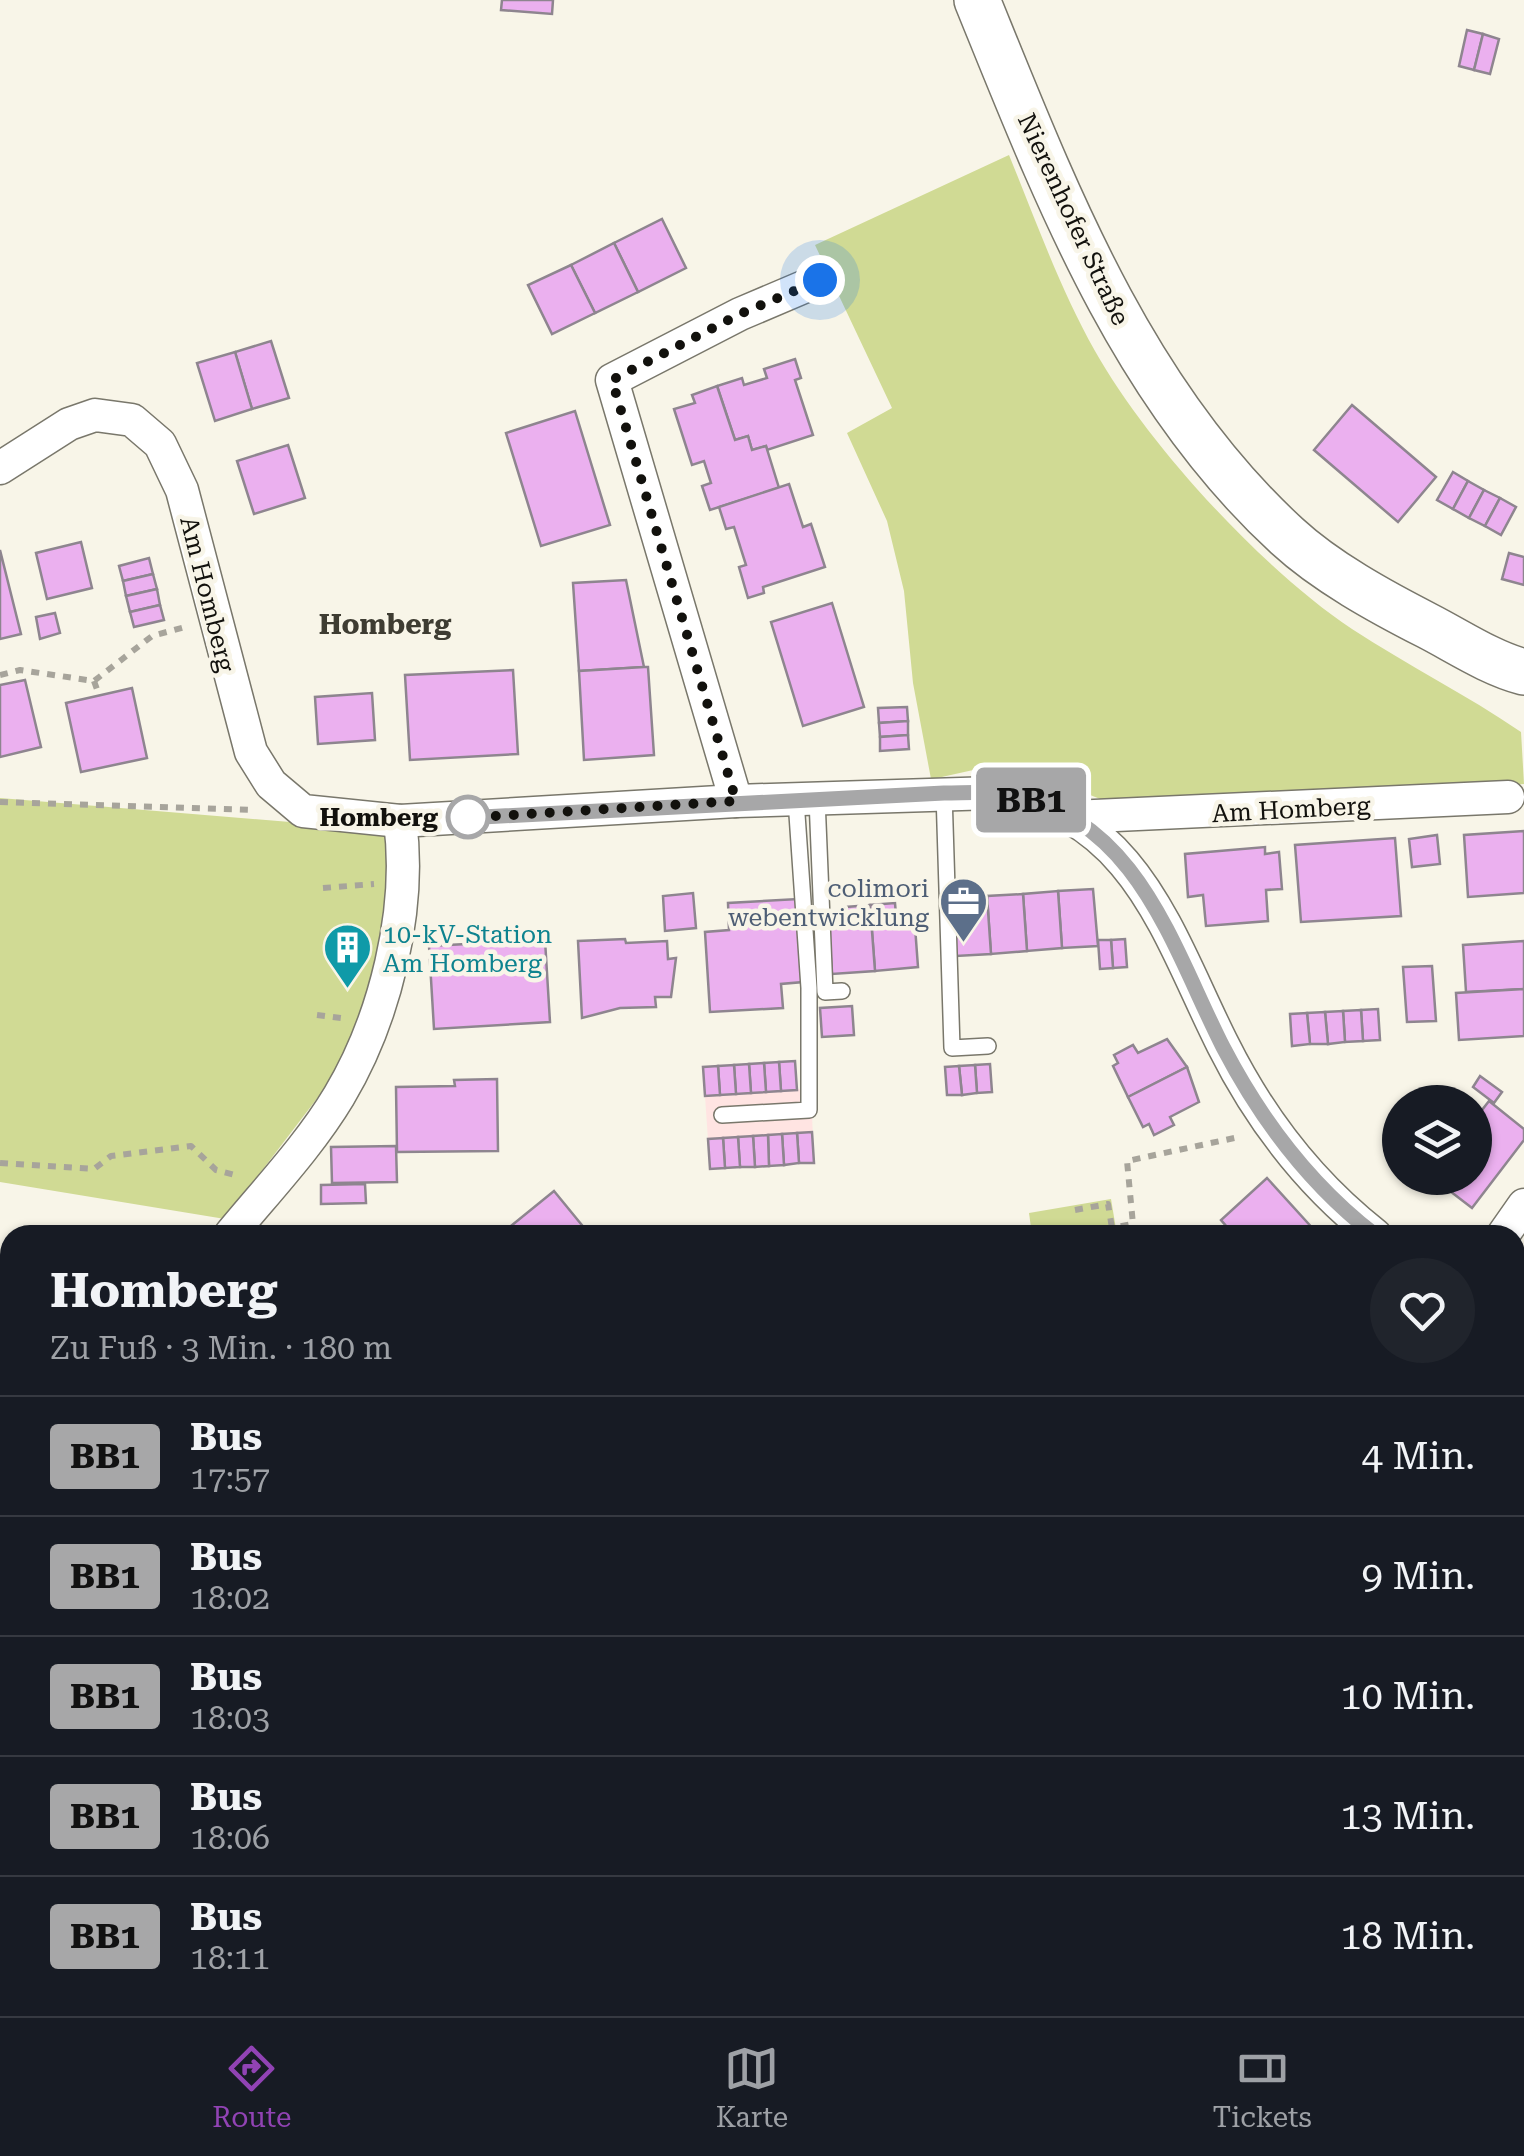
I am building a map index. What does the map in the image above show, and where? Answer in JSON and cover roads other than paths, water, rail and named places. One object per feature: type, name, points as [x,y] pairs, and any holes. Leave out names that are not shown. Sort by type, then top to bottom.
[{"type":"main road","name":"Nierenhofer Straße","points":[[977,0],[1065,211],[1112,308],[1214,461],[1290,538],[1405,614],[1519,677]]},
{"type":"street","points":[[736,801],[612,380],[740,314],[820,280]]},
{"type":"street","name":"Am Homberg","points":[[0,468],[69,424],[95,415],[122,416],[141,426],[160,444],[176,470],[250,752],[271,784],[303,811],[400,821],[944,793],[1014,795],[1073,818],[1120,857],[1150,898],[1223,1046],[1267,1122],[1307,1172],[1364,1225]]},
{"type":"street","name":"Am Homberg","points":[[1073,818],[1508,797]]},
{"type":"street","points":[[238,1225],[311,1136],[361,1058],[389,964],[404,875],[400,821]]},
{"type":"lane","points":[[944,793],[952,1048],[988,1046]]},
{"type":"lane","points":[[807,800],[825,992],[842,990]]},
{"type":"lane","points":[[722,1116],[809,1110],[807,800]]},
{"type":"place","name":"Homberg","points":[[468,817]]},
{"type":"place","name":"colimori webentwicklung","points":[[964,944]]},
{"type":"place","name":"10-kV-Station Am Homberg","points":[[348,990]]},
{"type":"district","name":"Homberg","points":[[385,624]]}]
